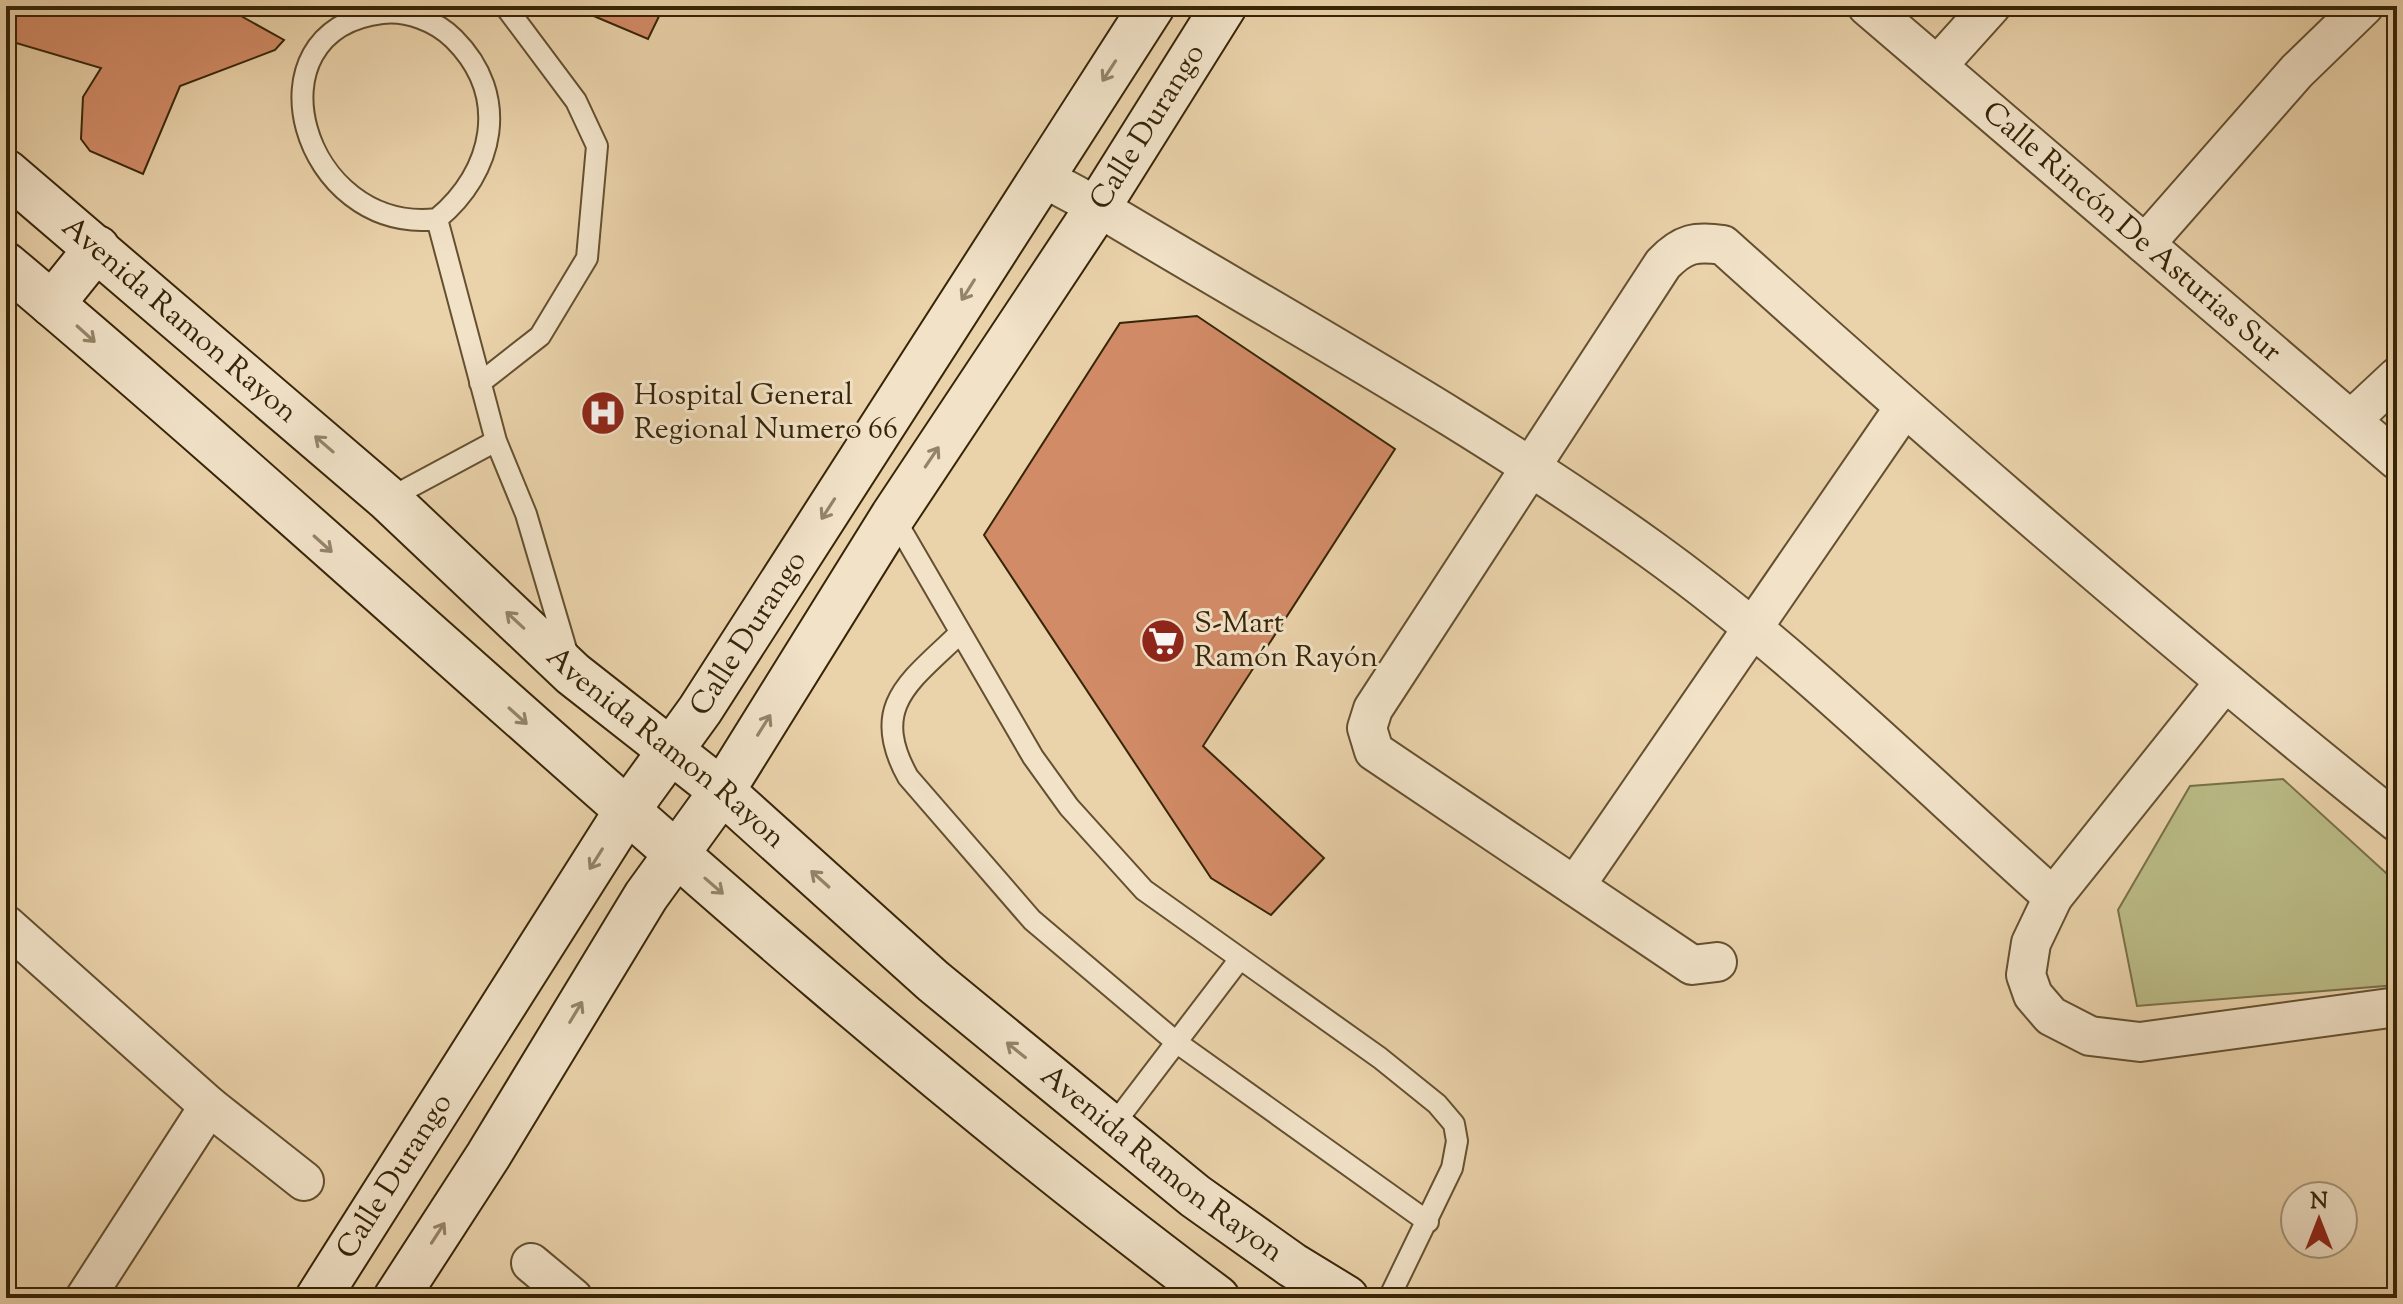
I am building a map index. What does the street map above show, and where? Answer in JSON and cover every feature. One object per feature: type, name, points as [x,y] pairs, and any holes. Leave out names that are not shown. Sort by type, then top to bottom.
[{"type":"main road","name":"Calle Durango","points":[[318,1298],[626,812],[672,748],[1152,6]]},
{"type":"main road","name":"Calle Durango","points":[[396,1298],[488,1156],[646,896],[722,791],[893,516],[1098,207],[1224,6]]},
{"type":"main road","name":"Avenida Ramon Rayon","points":[[6,172],[388,499],[573,674],[672,748],[933,981],[1231,1222],[1346,1298]]},
{"type":"main road","points":[[52,304],[97,248]]},
{"type":"main road","points":[[6,265],[626,812],[1076,1192],[1217,1298]]},
{"type":"street","name":"Calle Rincón De Asturias Sur","points":[[1867,6],[2397,460]]},
{"type":"street","points":[[1937,66],[1991,6]]},
{"type":"street","points":[[2145,244],[2297,71],[2364,6]]},
{"type":"street","points":[[1040,176],[1098,207],[1532,469],[1652,550],[1751,626],[2053,897]]},
{"type":"street","points":[[1717,962],[1692,965],[1374,751],[1367,728],[1373,709],[1663,264],[1678,248],[1698,241],[1723,245],[1904,408],[2224,683],[2397,822]]},
{"type":"street","points":[[2351,420],[2397,377]]},
{"type":"street","points":[[1575,886],[1751,626],[1904,408]]},
{"type":"street","points":[[2224,683],[2053,897],[2031,943],[2026,975],[2033,995],[2051,1016],[2090,1036],[2140,1042],[2397,1007]]},
{"type":"street","points":[[6,925],[209,1106],[304,1181]]},
{"type":"street","points":[[85,1298],[209,1106]]},
{"type":"street","points":[[531,1263],[573,1298]]},
{"type":"lane","points":[[480,383],[540,336],[587,258],[597,146],[576,101],[505,6]]},
{"type":"lane","points":[[378,13],[414,16],[437,24],[471,60],[483,83],[489,110],[489,133],[483,159],[462,198],[437,219],[410,222],[362,206],[339,188],[321,159],[304,118],[301,88],[306,64],[321,42],[341,25],[378,13]]},
{"type":"lane","points":[[437,219],[496,441],[526,514],[573,674]]},
{"type":"lane","points":[[388,499],[496,441]]},
{"type":"lane","points":[[893,516],[1033,757],[1069,807],[1144,890],[1380,1058],[1437,1104],[1454,1124],[1457,1141],[1452,1168],[1389,1298]]},
{"type":"lane","points":[[960,633],[903,688],[890,724],[893,751],[908,777],[1032,920],[1176,1042],[1428,1222]]},
{"type":"lane","points":[[1111,1128],[1239,960]]},
{"type":"green space","points":[[2283,779],[2397,883],[2397,985],[2137,1006],[2118,910],[2190,786]]},
{"type":"building","points":[[6,6],[247,6],[241,16],[284,40],[275,50],[180,86],[143,174],[90,151],[81,139],[83,97],[101,68],[6,40]]},
{"type":"building","points":[[570,6],[664,6],[648,39]]},
{"type":"building","name":"S-Mart Ramón Rayón","points":[[1197,316],[1395,449],[1203,746],[1324,858],[1271,915],[1211,878],[984,535],[1120,323]]},
{"type":"place","name":"Hospital General Regional Numero 66","points":[[603,413]]},
{"type":"place","name":"S-Mart Ramón Rayón","points":[[1163,641]]}]
